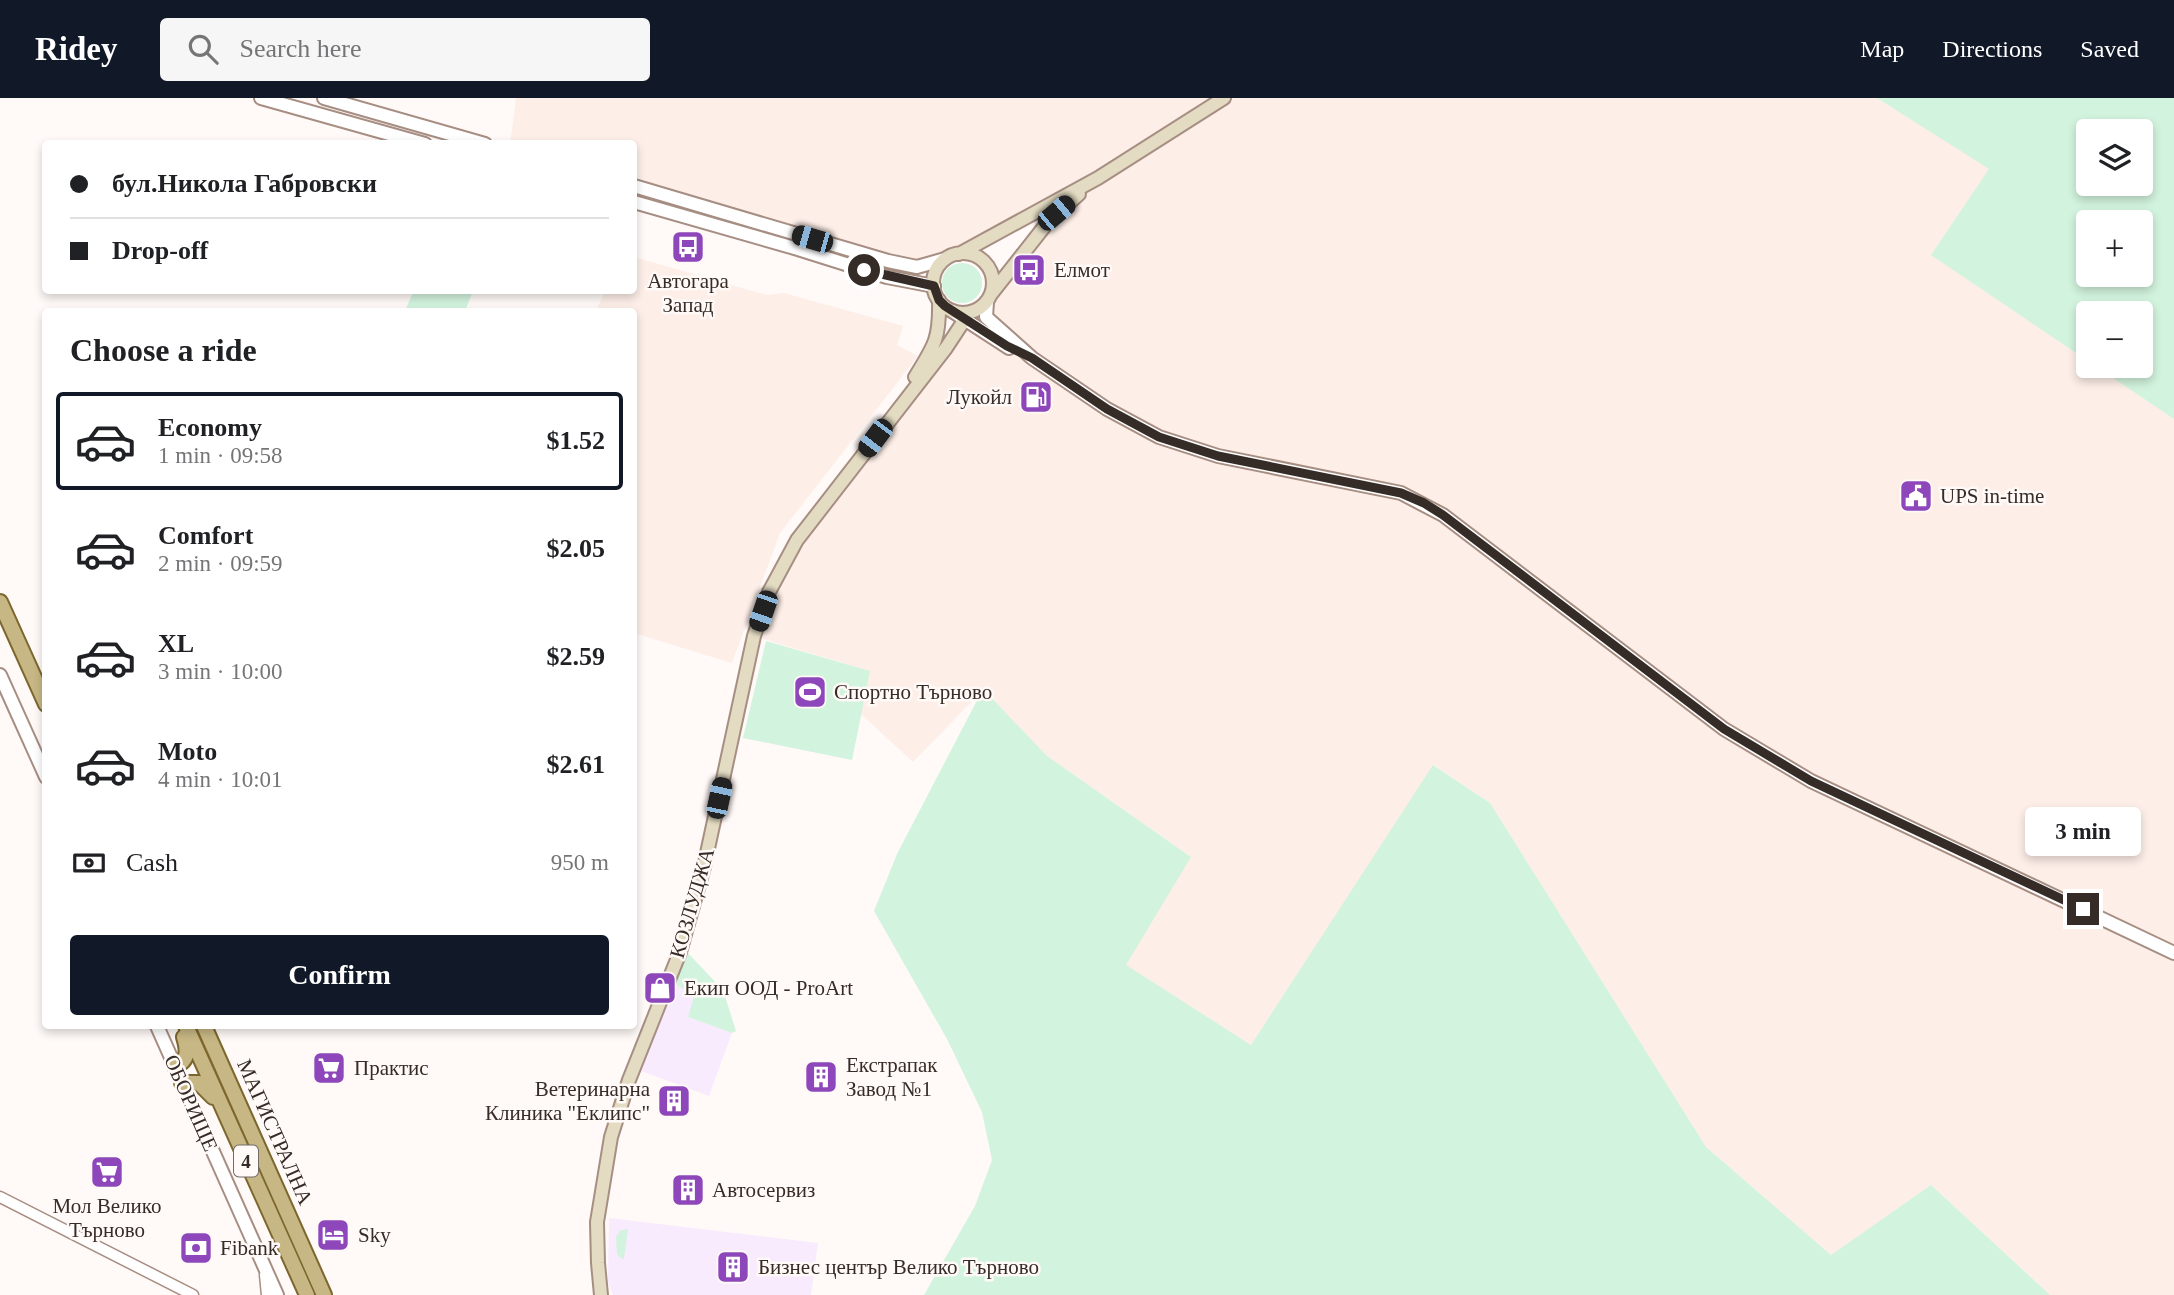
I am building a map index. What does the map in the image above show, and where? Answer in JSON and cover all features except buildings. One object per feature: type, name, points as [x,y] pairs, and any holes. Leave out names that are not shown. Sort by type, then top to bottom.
[{"type":"main road","points":[[1098,178],[1048,222],[989,298],[967,316],[953,311],[939,300],[934,286],[937,269],[945,259],[959,254],[1098,178],[1224,98]]},
{"type":"main road","points":[[959,254],[973,255],[986,264],[993,279],[989,298]]},
{"type":"main road","name":"КОЗЛУДЖА","points":[[891,417],[934,346],[939,328],[939,300]]},
{"type":"main road","name":"КОЗЛУДЖА","points":[[601,1295],[597,1222],[611,1137],[629,1080],[681,952],[704,867],[754,636],[778,573],[797,540],[946,348],[967,316]]},
{"type":"main road","points":[[0,602],[42,695]]},
{"type":"main road","points":[[175,1066],[183,1063],[187,1054],[182,1029]]},
{"type":"main road","name":"4","points":[[187,1029],[307,1295]]},
{"type":"main road","name":"МАГИСТРАЛНА","points":[[205,1029],[324,1295]]},
{"type":"main road","points":[[182,1083],[194,1082],[203,1085],[224,1115]]},
{"type":"street","points":[[261,98],[411,140]]},
{"type":"street","points":[[324,98],[359,103],[473,140]]},
{"type":"street","points":[[637,187],[888,261],[917,267],[945,259]]},
{"type":"street","points":[[637,203],[887,277],[934,286]]},
{"type":"street","points":[[989,298],[986,317],[1032,358],[1107,409],[1181,446],[1401,493],[1424,503],[1528,578],[1724,729],[1811,781],[2174,953]]},
{"type":"street","points":[[967,316],[1007,346],[1032,358]]},
{"type":"street","points":[[0,675],[42,768]]},
{"type":"street","name":"ОБОРИЩЕ","points":[[158,1029],[277,1295]]},
{"type":"street","points":[[0,1197],[193,1295]]},
{"type":"street","points":[[265,1267],[267,1295]]},
{"type":"shaded area","points":[[516,98],[1877,98],[1990,169],[1932,255],[2076,353],[2076,378],[2113,378],[2174,419],[2174,1295],[2050,1295],[1931,1185],[1831,1255],[1706,1147],[1490,803],[1434,765],[1251,1045],[1125,965],[1190,856],[1047,756],[983,690],[913,762],[861,714],[870,671],[754,636],[778,573],[969,313],[987,302],[1001,282],[1094,181],[959,254],[917,267],[637,187],[637,140],[511,140]]},
{"type":"shaded area","points":[[637,258],[767,295],[784,293],[903,326],[897,345],[918,356],[780,533],[732,663],[637,634],[637,308],[597,308],[604,294],[637,294]]},
{"type":"shaded area","points":[[674,983],[695,996],[688,1017],[732,1033],[709,1096],[641,1071]]},
{"type":"shaded area","points":[[609,1218],[818,1243],[811,1295],[613,1295],[608,1282]]},
{"type":"green space","points":[[1877,98],[2174,98],[2174,419],[2113,378],[2153,378],[2153,301],[2076,301],[2076,353],[1931,255],[1989,169]]},
{"type":"green space","points":[[962,263],[970,264],[976,269],[981,275],[981,291],[976,297],[970,302],[962,303],[954,302],[948,297],[943,291],[942,283],[943,275],[948,269],[954,264]]},
{"type":"green space","points":[[412,294],[472,294],[466,308],[406,308]]},
{"type":"green space","name":"Спортно Търново","points":[[766,641],[870,671],[852,760],[743,738]]},
{"type":"green space","points":[[983,689],[1047,756],[1191,857],[1126,965],[1251,1045],[1433,765],[1490,803],[1706,1147],[1831,1255],[1931,1185],[2050,1295],[924,1295],[975,1206],[992,1160],[982,1112],[947,1039],[874,911],[897,854]]},
{"type":"green space","points":[[687,952],[723,990],[736,1031],[732,1033],[688,1017],[694,996],[674,983]]},
{"type":"green space","points":[[628,1229],[622,1259],[617,1254],[616,1237],[621,1230]]},
{"type":"place","name":"Автогара Запад","points":[[688,247]]},
{"type":"place","name":"Елмот","points":[[1029,270]]},
{"type":"place","name":"Лукойл","points":[[1036,397]]},
{"type":"place","name":"UPS in-time","points":[[1916,496]]},
{"type":"place","name":"Спортно Търново","points":[[810,692]]},
{"type":"place","name":"Екип ООД - ProArt","points":[[660,988]]},
{"type":"place","name":"Практис","points":[[329,1068]]},
{"type":"place","name":"Екстрапак Завод №1","points":[[821,1077]]},
{"type":"place","name":"Ветеринарна Клиника \"Еклипс\"","points":[[674,1101]]},
{"type":"place","name":"Мол Велико Търново","points":[[107,1172]]},
{"type":"place","name":"Автосервиз","points":[[688,1190]]},
{"type":"place","name":"Sky","points":[[333,1235]]},
{"type":"place","name":"Fibank","points":[[196,1248]]},
{"type":"place","name":"Бизнес център Велико Търново","points":[[733,1267]]},
{"type":"route","points":[[864,270],[934,286],[935,293],[945,306],[1007,346],[1032,358],[1107,409],[1159,437],[1218,456],[1401,493],[1424,503],[1528,578],[1724,729],[1811,781],[2083,909]]}]
